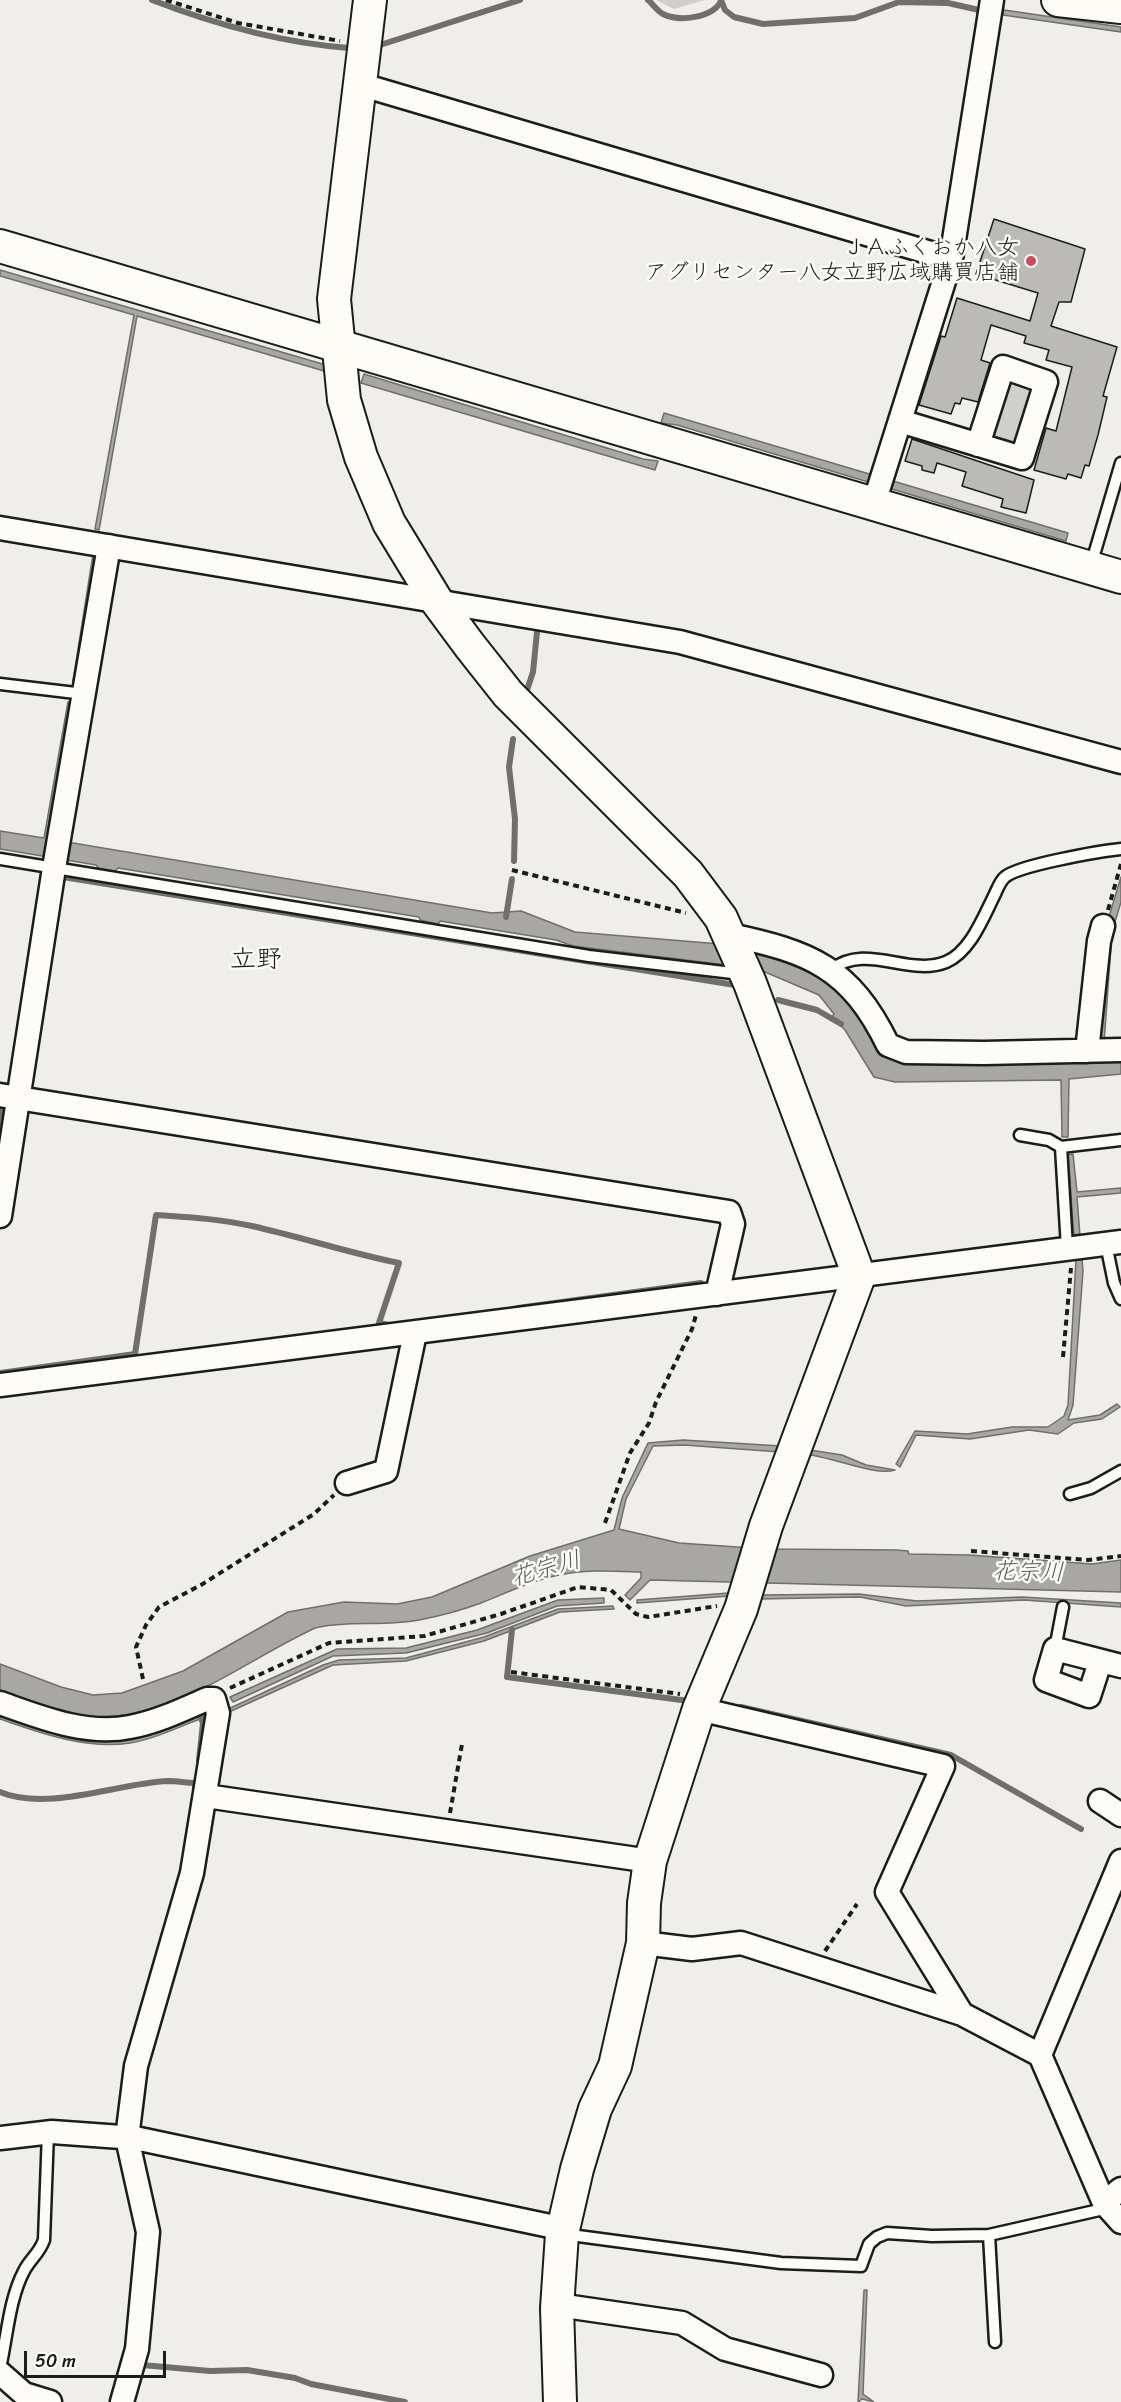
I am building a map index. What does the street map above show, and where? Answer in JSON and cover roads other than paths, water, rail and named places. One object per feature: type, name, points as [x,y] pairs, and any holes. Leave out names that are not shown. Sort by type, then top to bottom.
[{"type":"street","points":[[370,0],[334,299],[344,400],[361,457],[389,524],[436,600],[508,694],[688,874],[725,927],[746,975],[859,1276],[766,1526],[740,1610],[701,1703],[650,1861],[644,1903],[643,1943],[615,2066],[592,2119],[563,2231],[558,2305],[560,2402]]},
{"type":"street","points":[[874,503],[951,259],[992,0]]},
{"type":"street","points":[[1058,0],[1121,8]]},
{"type":"street","points":[[359,84],[951,259]]},
{"type":"street","points":[[0,246],[1121,577]]},
{"type":"street","points":[[900,421],[978,445]]},
{"type":"street","points":[[0,528],[680,642],[1121,762]]},
{"type":"street","points":[[0,1216],[9,1097],[55,864],[109,546]]},
{"type":"street","points":[[1087,1051],[1099,941],[1103,926]]},
{"type":"street","points":[[725,927],[817,960],[831,970],[872,1013],[888,1045],[906,1052],[1121,1050]]},
{"type":"street","points":[[9,1097],[729,1212],[733,1224],[707,1295]]},
{"type":"street","points":[[0,1385],[1113,1243]]},
{"type":"street","points":[[347,1483],[386,1471],[415,1333]]},
{"type":"street","points":[[1055,1649],[1110,1664],[1089,1696],[1046,1680],[1055,1649]]},
{"type":"street","points":[[0,1703],[61,1723],[100,1729],[128,1728],[165,1718],[207,1698],[214,1699],[218,1713],[192,1873],[136,2066],[127,2138],[148,2232],[137,2349],[122,2402]]},
{"type":"street","points":[[701,1703],[943,1766],[887,1892],[962,2014]]},
{"type":"street","points":[[206,1796],[650,1861]]},
{"type":"street","points":[[1100,1801],[1121,1815]]},
{"type":"street","points":[[1040,2055],[1121,1861]]},
{"type":"street","points":[[643,1943],[692,1949],[741,1943],[962,2014],[1040,2055],[1114,2206]]},
{"type":"street","points":[[0,2138],[48,2132],[127,2138],[563,2231]]},
{"type":"street","points":[[558,2305],[682,2323],[725,2349],[821,2375]]},
{"type":"street","points":[[0,2373],[24,2394],[50,2402]]},
{"type":"lane","points":[[1090,568],[1121,463]]},
{"type":"lane","points":[[0,684],[84,694]]},
{"type":"lane","points":[[831,970],[837,965],[870,957],[918,964],[946,962],[957,956],[967,944],[1006,876],[1025,868],[1121,849]]},
{"type":"lane","points":[[0,859],[55,864],[589,956],[746,975]]},
{"type":"lane","points":[[1020,1135],[1049,1140],[1061,1147],[1121,1140]]},
{"type":"lane","points":[[1061,1147],[1067,1248]]},
{"type":"lane","points":[[1113,1243],[1121,1299]]},
{"type":"lane","points":[[1070,1494],[1091,1488],[1121,1471]]},
{"type":"lane","points":[[1055,1649],[1063,1607]]},
{"type":"lane","points":[[0,2368],[18,2286],[24,2270],[40,2253],[44,2240],[48,2132]]},
{"type":"lane","points":[[563,2231],[781,2263],[861,2266],[869,2244],[877,2237],[887,2233],[932,2236],[988,2235],[1114,2206]]},
{"type":"lane","points":[[988,2235],[995,2342]]},
{"type":"water","points":[[1004,10],[1121,27],[1121,32],[1003,15]]},
{"type":"water","points":[[0,270],[326,365],[324,371],[137,316],[99,530],[95,529],[134,315],[0,276]]},
{"type":"water","points":[[364,374],[643,459],[658,461],[655,470],[361,383]]},
{"type":"water","points":[[664,413],[1068,533],[1066,541],[677,425],[661,423]]},
{"type":"water","points":[[93,554],[97,555],[77,682],[73,681]]},
{"type":"water","points":[[68,702],[72,702],[49,839],[492,913],[521,911],[575,932],[720,944],[817,967],[866,1013],[882,1048],[1094,1057],[1105,930],[1121,877],[1121,902],[1112,932],[1103,1057],[1121,1057],[1121,1074],[1069,1079],[1068,1137],[1062,1137],[1061,1080],[895,1082],[874,1077],[845,1030],[832,1017],[834,1014],[819,995],[758,969],[573,946],[556,940],[440,921],[438,924],[420,920],[419,917],[118,868],[115,871],[99,869],[96,865],[0,849],[0,831],[44,838]]},
{"type":"water","points":[[1073,1154],[1077,1192],[1121,1188],[1121,1193],[1077,1197],[1080,1236],[1074,1237],[1068,1155]]},
{"type":"water","points":[[1076,1259],[1082,1259],[1083,1271],[1073,1405],[1068,1420],[1100,1415],[1117,1404],[1120,1407],[1102,1419],[1074,1423],[1058,1434],[1029,1430],[970,1439],[916,1435],[900,1467],[896,1464],[915,1431],[967,1434],[1012,1427],[1048,1427],[1064,1416],[1068,1405]]},
{"type":"water","name":"花宗川","points":[[683,1440],[781,1446],[780,1452],[684,1445],[653,1446],[626,1499],[619,1529],[679,1543],[767,1549],[897,1550],[908,1551],[909,1554],[969,1555],[1092,1564],[1121,1560],[1121,1592],[650,1580],[630,1600],[625,1595],[641,1578],[641,1572],[579,1572],[539,1580],[451,1613],[406,1622],[340,1624],[315,1628],[197,1691],[167,1704],[136,1713],[104,1718],[69,1716],[43,1709],[0,1692],[0,1664],[61,1687],[93,1695],[122,1693],[183,1671],[288,1612],[344,1602],[397,1604],[432,1597],[530,1556],[614,1530],[622,1498],[648,1443]]},
{"type":"water","points":[[810,1450],[842,1455],[866,1465],[895,1470],[866,1469],[810,1455]]},
{"type":"water","points":[[729,1593],[729,1596],[637,1603],[637,1600]]},
{"type":"water","points":[[859,1594],[917,1601],[1022,1597],[1121,1603],[1121,1607],[1024,1600],[906,1606],[860,1597],[760,1599],[759,1595]]},
{"type":"water","points":[[604,1598],[604,1603],[557,1606],[487,1633],[406,1653],[333,1656],[233,1702],[230,1697],[337,1649],[406,1648],[477,1630],[558,1600]]},
{"type":"water","points":[[613,1606],[614,1609],[560,1612],[484,1641],[406,1661],[333,1665],[229,1712],[219,1786],[216,1786],[226,1710],[323,1665],[339,1660],[406,1658],[484,1637],[558,1609]]},
{"type":"water","points":[[202,1712],[205,1717],[158,1735],[113,1745],[64,1739],[0,1719],[0,1713],[61,1733]]},
{"type":"water","points":[[864,2290],[867,2290],[863,2394],[874,2402],[862,2399],[858,2402]]},
{"type":"waterway","points":[[152,0],[249,31],[299,42],[349,48]]},
{"type":"waterway","points":[[377,46],[520,0]]},
{"type":"waterway","points":[[648,0],[663,14],[678,18],[703,15],[717,7],[721,1]]},
{"type":"waterway","points":[[721,0],[725,10],[734,17],[763,24],[855,18],[899,2],[948,3],[979,10]]},
{"type":"waterway","points":[[927,262],[936,268],[933,279]]},
{"type":"waterway","points":[[527,690],[533,672],[537,632]]},
{"type":"waterway","points":[[513,739],[509,767],[515,819],[514,861]]},
{"type":"waterway","points":[[63,877],[735,985],[737,989]]},
{"type":"waterway","points":[[506,917],[512,879]]},
{"type":"waterway","points":[[778,1000],[817,1010],[841,1024]]},
{"type":"waterway","points":[[0,1130],[3,1109]]},
{"type":"waterway","points":[[0,1373],[135,1354],[156,1215],[240,1224],[399,1263],[379,1323],[389,1325]]},
{"type":"waterway","points":[[518,1308],[701,1283]]},
{"type":"waterway","points":[[512,1630],[507,1677],[689,1701]]},
{"type":"waterway","points":[[741,1707],[951,1755],[1081,1829]]},
{"type":"waterway","points":[[199,1760],[203,1723],[200,1716]]},
{"type":"waterway","points":[[0,1792],[39,1799],[83,1795],[168,1781],[196,1783],[195,1788]]},
{"type":"waterway","points":[[142,2365],[210,2371],[247,2370],[405,2402]]},
{"type":"place","name":"ＪＡふくおか八女 アグリセンター八女立野広域購買店舗","points":[[1031,261]]},
{"type":"district","name":"立野","points":[[256,960]]}]
